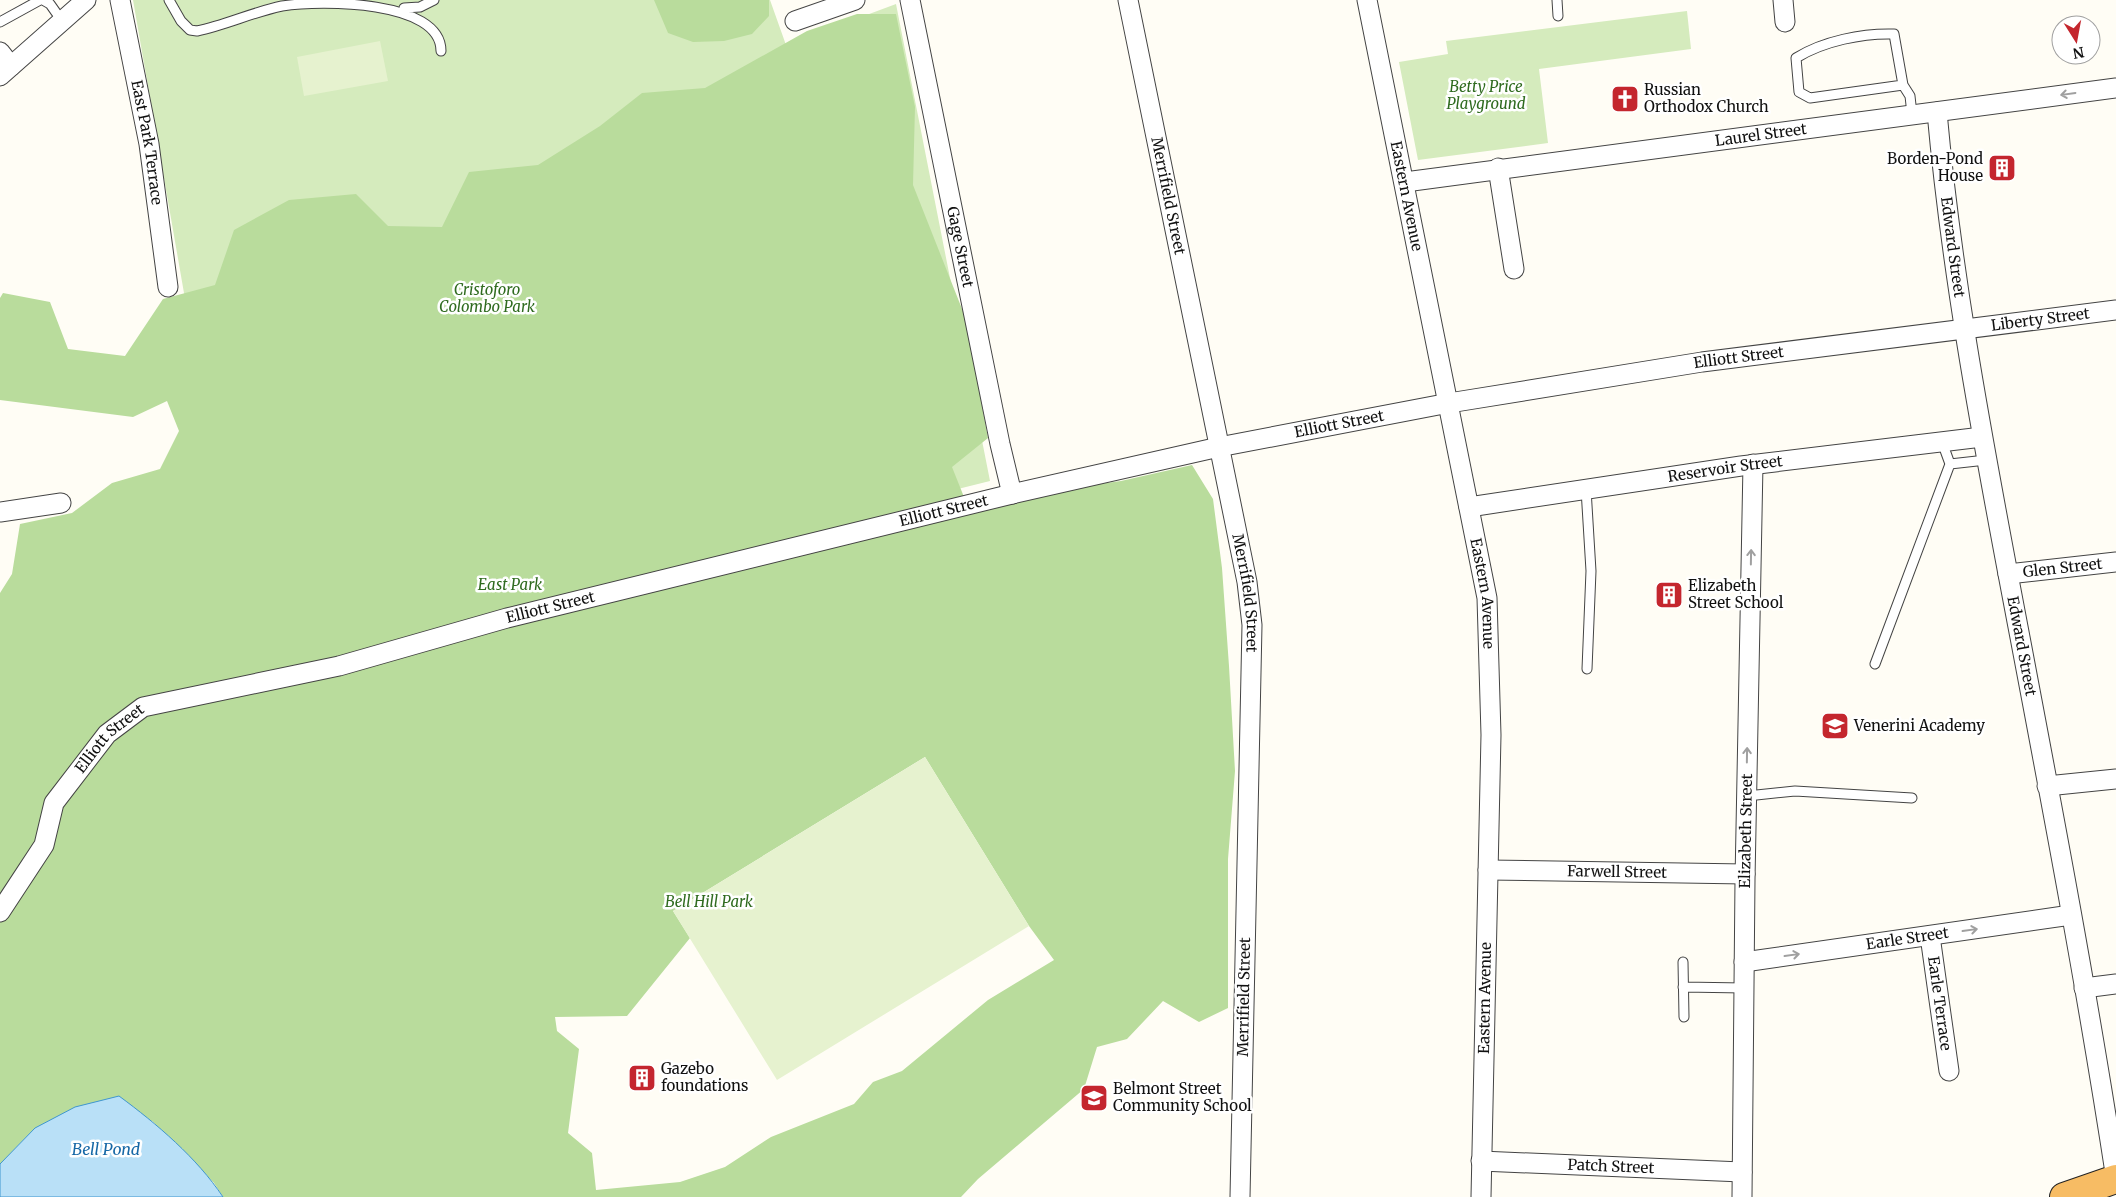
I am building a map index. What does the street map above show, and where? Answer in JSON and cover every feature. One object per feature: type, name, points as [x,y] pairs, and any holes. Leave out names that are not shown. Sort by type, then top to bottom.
[{"type":"highway","points":[[2064,1197],[2112,1182]]},
{"type":"street","points":[[4,65],[62,21],[86,0]]},
{"type":"street","name":"East Park Terrace","points":[[120,0],[150,144],[168,287]]},
{"type":"street","points":[[795,21],[855,0]]},
{"type":"street","name":"Gage Street","points":[[910,0],[1000,444],[1012,494]]},
{"type":"street","name":"Merrifield Street","points":[[1128,0],[1247,582],[1252,625],[1240,1197]]},
{"type":"street","name":"Eastern Avenue","points":[[1367,0],[1487,598],[1491,735],[1481,1197]]},
{"type":"street","points":[[1782,0],[1785,22]]},
{"type":"street","name":"Laurel Street","points":[[1405,182],[1498,168],[2116,88]]},
{"type":"street","name":"Edward Street","points":[[1937,112],[1955,278],[1986,460],[2084,988],[2112,1182]]},
{"type":"street","points":[[1498,168],[1514,269]]},
{"type":"street","name":"Liberty Street","points":[[1964,328],[2116,310]]},
{"type":"street","name":"Elliott Street","points":[[0,912],[44,845],[54,803],[107,734],[143,708],[339,666],[507,618],[1012,494],[1219,447],[1449,403],[1702,362],[1964,328]]},
{"type":"street","name":"Reservoir Street","points":[[1469,507],[1753,464],[1982,437]]},
{"type":"street","name":"Elizabeth Street","points":[[1742,1197],[1745,874],[1753,464]]},
{"type":"street","points":[[0,512],[61,503]]},
{"type":"street","name":"Glen Street","points":[[2008,574],[2116,562]]},
{"type":"street","points":[[2047,786],[2116,779]]},
{"type":"street","name":"Farwell Street","points":[[1488,870],[1745,874]]},
{"type":"street","name":"Earle Street","points":[[1744,962],[2071,915]]},
{"type":"street","name":"Earle Terrace","points":[[1930,936],[1949,1071]]},
{"type":"street","points":[[2084,988],[2116,984]]},
{"type":"street","name":"Patch Street","points":[[1481,1162],[1742,1172]]},
{"type":"lane","points":[[0,22],[42,0],[50,4],[62,21]]},
{"type":"lane","points":[[169,0],[181,21],[190,30],[197,31],[256,12],[295,4],[347,1],[403,8],[420,7],[434,0]]},
{"type":"lane","points":[[1557,0],[1558,16]]},
{"type":"lane","points":[[403,8],[432,27],[441,42],[441,51]]},
{"type":"lane","points":[[1903,85],[1810,98],[1799,92],[1796,58],[1810,49],[1874,33],[1894,34],[1903,85],[1910,96],[1912,114]]},
{"type":"lane","points":[[1875,664],[1950,464],[1942,442]]},
{"type":"lane","points":[[1950,464],[1986,460]]},
{"type":"lane","points":[[1586,489],[1591,571],[1587,669]]},
{"type":"lane","points":[[1747,796],[1795,791],[1912,798]]},
{"type":"lane","points":[[1683,962],[1684,1018]]},
{"type":"lane","points":[[1683,987],[1744,988]]},
{"type":"green space","name":"Cristoforo Colombo Park","points":[[133,0],[770,0],[786,45],[896,4],[990,481],[721,548],[196,362]]},
{"type":"green space","points":[[654,0],[769,0],[769,16],[752,34],[724,41],[693,42],[668,33]]},
{"type":"green space","name":"Betty Price Playground","points":[[1687,11],[1691,49],[1539,69],[1548,143],[1418,160],[1399,62],[1448,54],[1446,41]]},
{"type":"green space","name":"East Park","points":[[857,14],[896,14],[915,107],[913,185],[966,319],[988,438],[952,467],[966,502],[1121,481],[1192,465],[1213,499],[1222,568],[1235,771],[1228,859],[1228,1008],[1199,1022],[1163,1001],[1127,1039],[1097,1047],[1084,1089],[978,1179],[961,1197],[223,1197],[214,1183],[152,1121],[35,1128],[0,1164],[0,593],[12,574],[20,524],[72,513],[112,483],[160,469],[179,431],[167,401],[133,417],[0,400],[0,298],[3,293],[50,302],[68,349],[125,356],[163,299],[215,285],[234,230],[289,200],[356,194],[388,226],[442,227],[469,172],[538,165],[600,126],[642,93],[705,88],[807,31]],"holes":[[[925,757],[1029,926],[1054,960],[988,1000],[902,1071],[873,1082],[854,1104],[771,1137],[725,1167],[680,1182],[596,1190],[592,1153],[568,1133],[579,1049],[557,1031],[555,1017],[627,1016],[690,938],[673,911]]]},
{"type":"green space","points":[[380,41],[388,81],[304,96],[297,57]]},
{"type":"green space","name":"Bell Hill Park","points":[[925,757],[1029,926],[777,1080],[673,911]]},
{"type":"water","name":"Bell Pond","points":[[119,1096],[176,1142],[223,1197],[0,1197],[0,1164],[35,1128],[75,1107]]},
{"type":"place","name":"Russian Orthodox Church","points":[[1625,99]]},
{"type":"place","name":"Borden-Pond House","points":[[2002,168]]},
{"type":"place","name":"Elizabeth Street School","points":[[1669,595]]},
{"type":"place","name":"Venerini Academy","points":[[1835,726]]},
{"type":"place","name":"Gazebo foundations","points":[[642,1078]]},
{"type":"place","name":"Belmont Street Community School","points":[[1094,1098]]}]
